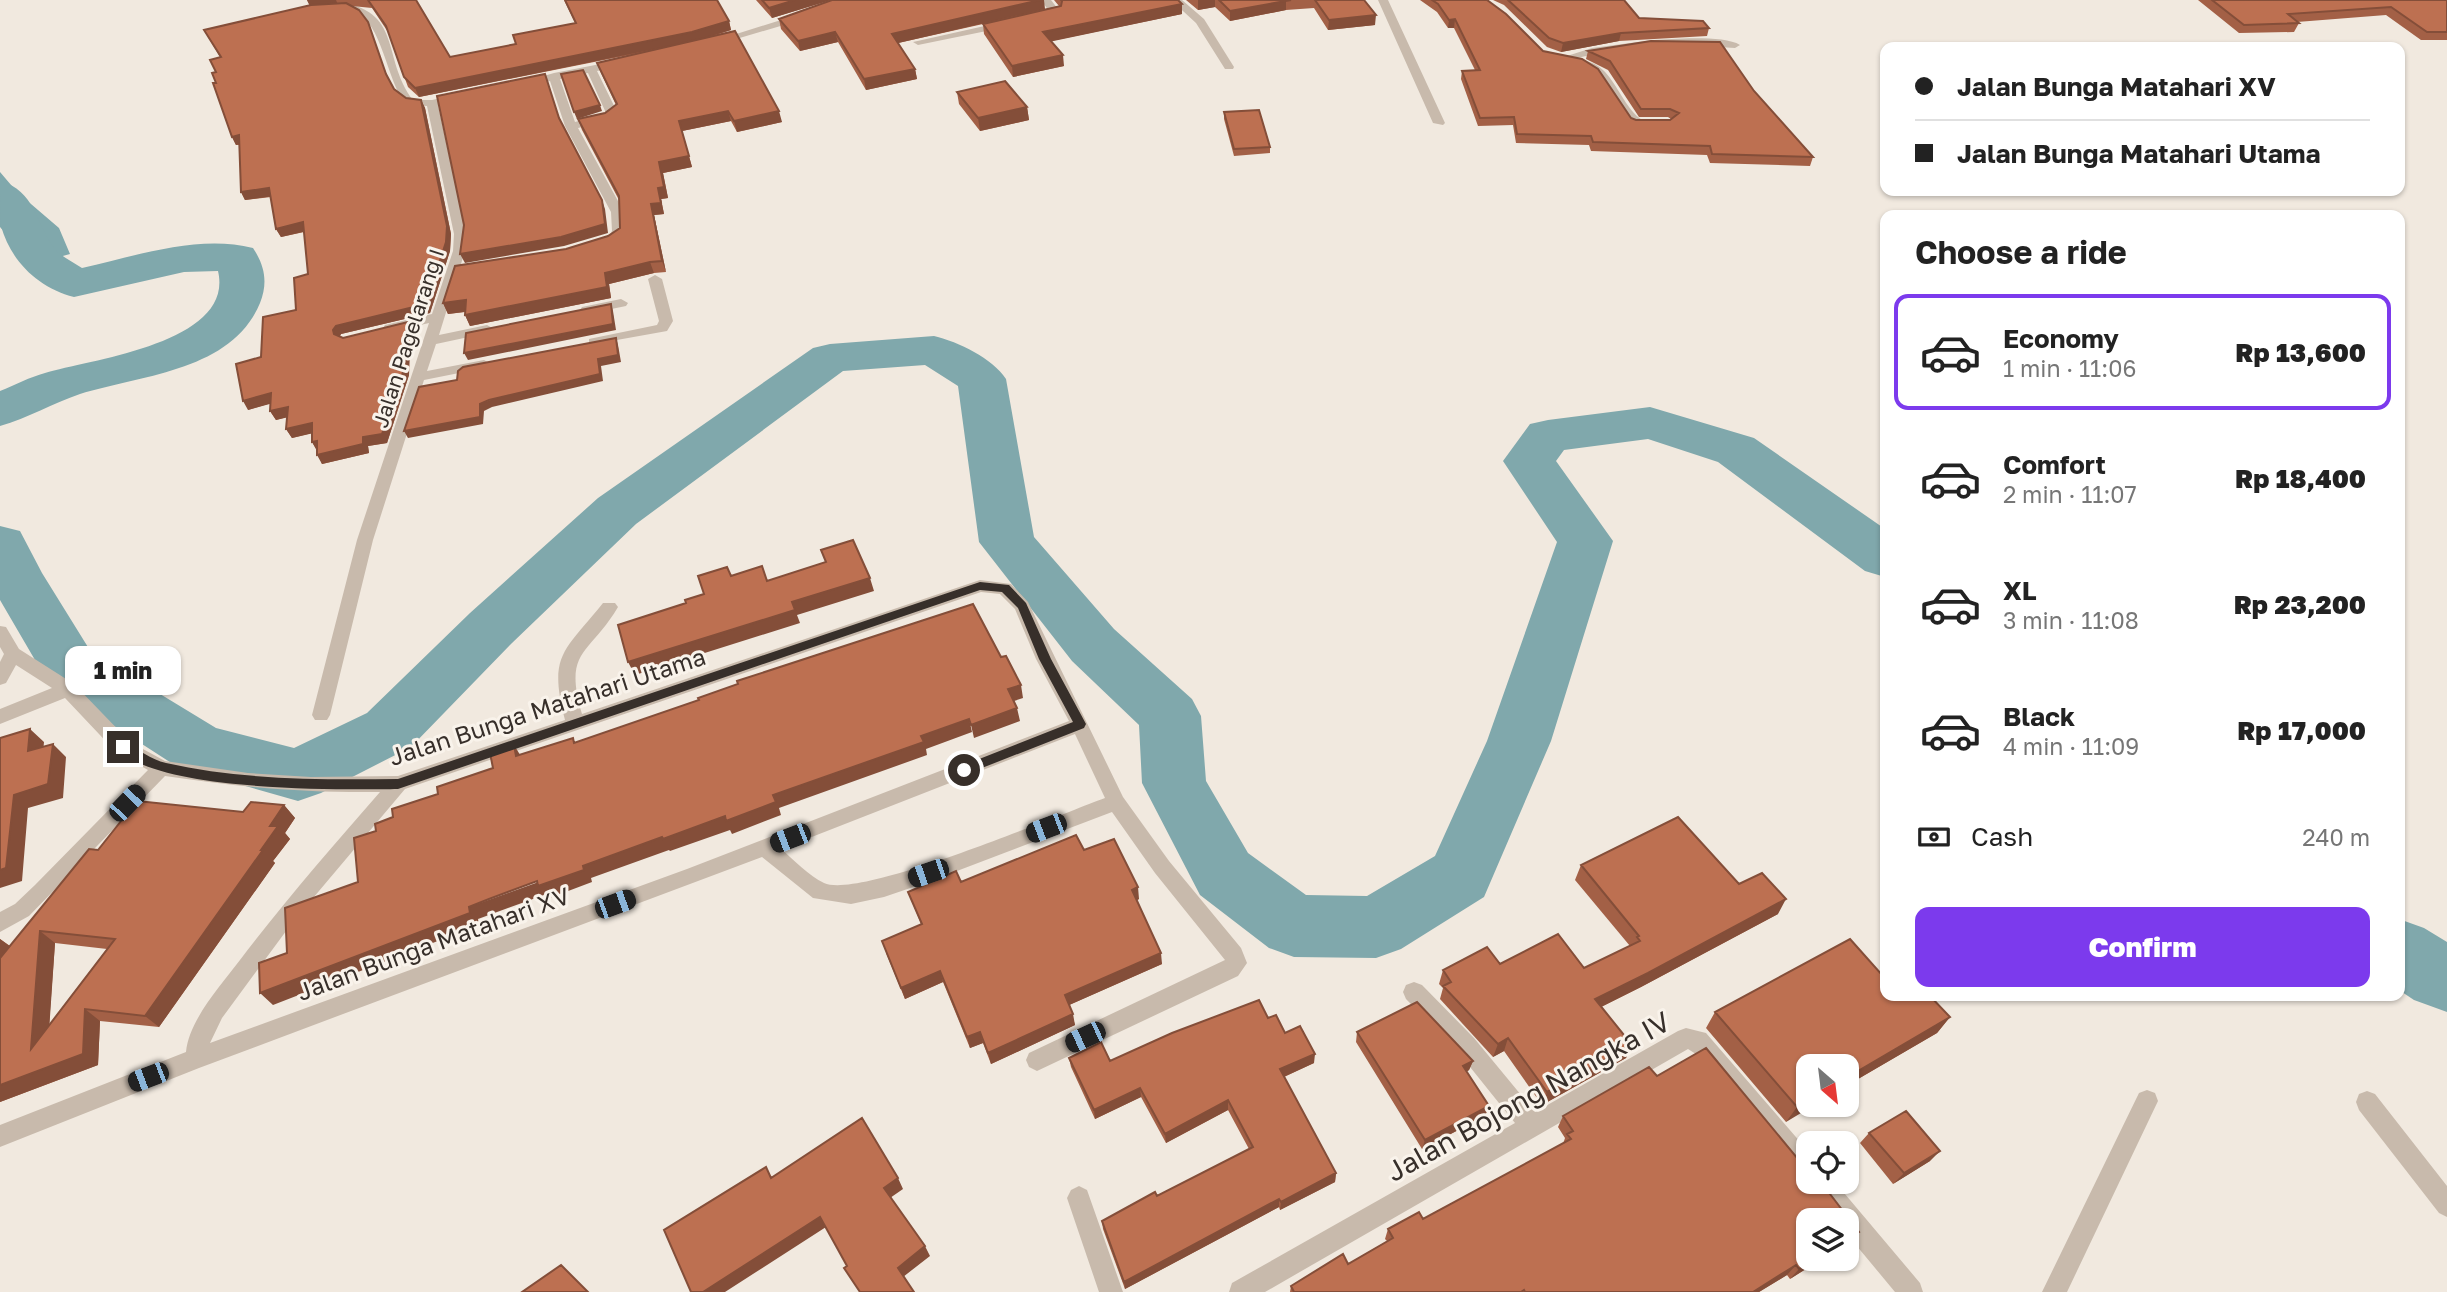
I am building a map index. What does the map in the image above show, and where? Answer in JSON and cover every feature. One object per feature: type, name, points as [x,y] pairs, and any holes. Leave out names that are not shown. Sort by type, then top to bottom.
[{"type":"street","points":[[918,42],[1056,13],[1046,0]]},
{"type":"street","points":[[1176,0],[1200,21],[1228,67]]},
{"type":"street","points":[[1383,0],[1439,123]]},
{"type":"street","points":[[329,6],[352,5],[369,16],[382,37],[406,100],[417,104],[432,103],[470,94]]},
{"type":"street","points":[[709,44],[809,14]]},
{"type":"street","points":[[1651,124],[1638,124],[1630,118],[1618,95],[1596,68],[1562,59],[1602,48],[1634,45],[1692,41],[1734,45]]},
{"type":"street","points":[[514,85],[631,61]]},
{"type":"street","points":[[572,125],[604,119],[612,114],[591,69]]},
{"type":"street","points":[[554,76],[572,125],[592,168],[612,197],[619,221],[617,237],[613,241],[592,247]]},
{"type":"street","name":"Jalan Pagelarang I","points":[[321,715],[365,540],[429,341],[457,271],[460,234],[432,103]]},
{"type":"street","points":[[576,346],[662,328],[666,321],[655,279]]},
{"type":"street","points":[[566,314],[621,303]]},
{"type":"street","points":[[380,331],[438,317]]},
{"type":"street","points":[[429,341],[497,327]]},
{"type":"street","points":[[419,377],[497,361]]},
{"type":"street","name":"Jalan Bunga Matahari Utama","points":[[0,632],[13,654],[68,689],[123,747],[161,768],[248,781],[311,785],[398,784],[980,586],[1005,588],[1022,606],[1045,659],[1080,724]]},
{"type":"street","points":[[575,724],[564,678],[566,666],[569,658],[609,607]]},
{"type":"street","points":[[0,678],[13,654]]},
{"type":"street","points":[[0,718],[68,689]]},
{"type":"street","points":[[1037,1060],[1230,969],[1236,963],[1234,955],[1162,867],[1116,802],[1080,724]]},
{"type":"street","name":"Jalan Bunga Matahari XV","points":[[0,1136],[197,1058],[765,848],[1080,724]]},
{"type":"street","points":[[0,923],[22,910],[42,891],[161,768]]},
{"type":"street","points":[[197,1058],[198,1044],[214,1012],[285,917],[398,784]]},
{"type":"street","points":[[765,848],[820,892],[851,895],[884,888],[928,873],[1116,802]]},
{"type":"street","points":[[1414,992],[1465,1045],[1533,1127]]},
{"type":"street","name":"Jalan Bojong Nangka IV","points":[[1241,1292],[1686,1038],[1698,1040],[1707,1049],[1796,1155]]},
{"type":"street","points":[[2054,1292],[2147,1101]]},
{"type":"street","points":[[2367,1102],[2447,1205]]},
{"type":"street","points":[[1829,1194],[1912,1292]]},
{"type":"street","points":[[1079,1198],[1111,1292]]},
{"type":"water","points":[[0,172],[17,192],[59,228],[70,254],[30,265],[0,227]]},
{"type":"building","points":[[368,0],[416,0],[450,57],[516,44],[513,35],[576,23],[565,0],[717,0],[729,21],[692,32],[415,88],[404,77],[386,26]]},
{"type":"building","points":[[762,0],[795,0],[769,8]]},
{"type":"building","points":[[832,0],[1040,0],[892,34],[915,69],[864,79],[835,32],[798,41],[779,19]]},
{"type":"building","points":[[1061,0],[1178,0],[1182,4],[1043,32],[1063,55],[1012,66],[983,24],[1061,6]]},
{"type":"building","points":[[1219,0],[1291,0],[1230,11]]},
{"type":"building","points":[[1315,0],[1364,0],[1376,15],[1329,20]]},
{"type":"building","points":[[1432,0],[1487,0],[1506,14],[1543,51],[1582,59],[1598,69],[1631,118],[1636,120],[1670,120],[1679,113],[1670,109],[1641,109],[1610,61],[1588,51],[1651,41],[1720,42],[1754,91],[1813,157],[1712,154],[1710,146],[1593,142],[1591,136],[1517,134],[1514,117],[1480,118],[1462,71],[1480,70],[1455,19],[1449,20]]},
{"type":"building","points":[[1508,0],[1624,0],[1639,18],[1703,21],[1709,28],[1621,33],[1563,43],[1549,38]]},
{"type":"building","points":[[2212,0],[2447,0],[2447,32],[2427,32],[2391,7],[2288,14],[2299,23],[2244,25]]},
{"type":"building","points":[[346,3],[359,10],[368,22],[394,89],[406,98],[421,100],[447,226],[446,242],[426,304],[336,326],[333,330],[334,334],[343,338],[412,321],[412,330],[406,331],[405,366],[382,434],[363,437],[363,444],[317,455],[317,441],[312,442],[312,423],[286,429],[288,407],[270,411],[271,393],[243,401],[236,364],[261,357],[263,317],[296,310],[294,278],[308,274],[303,222],[276,229],[269,188],[241,192],[239,135],[232,137],[213,83],[216,83],[212,73],[216,72],[210,60],[221,57],[204,30],[311,5]]},
{"type":"building","points":[[735,31],[779,111],[734,121],[728,111],[679,121],[689,156],[659,162],[664,187],[658,188],[661,203],[651,204],[662,261],[605,273],[607,287],[465,315],[466,300],[443,303],[455,266],[566,249],[608,236],[620,228],[619,196],[578,119],[605,113],[617,104],[597,63]]},
{"type":"building","points":[[583,70],[600,105],[574,112],[561,74]]},
{"type":"building","points":[[545,74],[559,118],[602,200],[605,224],[561,237],[460,254],[464,225],[437,96]]},
{"type":"building","points":[[1005,81],[1027,107],[978,118],[957,92]]},
{"type":"building","points":[[1259,110],[1270,147],[1234,149],[1224,112]]},
{"type":"building","points":[[611,304],[613,324],[464,353],[466,333]]},
{"type":"building","points":[[616,338],[618,355],[598,359],[600,374],[489,400],[480,404],[480,417],[404,431],[419,387],[457,380],[458,371],[463,367]]},
{"type":"building","points":[[853,540],[870,578],[792,602],[795,610],[628,662],[618,625],[686,603],[685,600],[704,594],[698,576],[727,567],[731,576],[762,566],[767,581],[826,562],[821,550]]},
{"type":"building","points":[[973,604],[1001,657],[1006,656],[1021,685],[1008,689],[1017,708],[971,725],[969,719],[921,736],[924,742],[773,795],[776,802],[726,821],[725,816],[663,839],[662,837],[538,886],[537,881],[469,907],[470,913],[260,993],[259,963],[287,953],[285,908],[358,882],[354,838],[376,831],[375,824],[393,817],[392,809],[438,794],[437,787],[493,768],[490,753],[514,745],[516,756],[573,738],[574,743],[699,700],[698,698],[738,684],[737,681]]},
{"type":"building","points":[[30,729],[28,751],[53,744],[48,784],[14,795],[6,868],[0,870],[0,738]]},
{"type":"building","points":[[137,801],[243,812],[251,802],[284,805],[270,826],[278,826],[263,850],[145,1016],[85,1009],[83,1054],[0,1085],[0,958],[89,849],[98,850]],"holes":[[[40,931],[115,939],[31,1049]]]},
{"type":"building","points":[[1678,817],[1739,884],[1762,873],[1786,899],[1595,999],[1632,1045],[1547,1092],[1508,1038],[1498,1044],[1443,986],[1451,982],[1443,970],[1487,947],[1500,964],[1558,934],[1584,968],[1640,941],[1637,937],[1639,936],[1581,865]]},
{"type":"building","points":[[1076,835],[1084,850],[1114,839],[1138,887],[1132,890],[1161,953],[1065,995],[1073,1014],[988,1053],[980,1032],[967,1037],[940,971],[901,988],[882,941],[922,924],[908,892],[956,871],[961,882]]},
{"type":"building","points":[[1850,939],[1880,973],[1880,1001],[1935,1001],[1950,1017],[1859,1070],[1859,1054],[1796,1054],[1796,1106],[1715,1012]]},
{"type":"building","points":[[1259,1000],[1268,1018],[1276,1015],[1285,1033],[1300,1026],[1315,1054],[1280,1069],[1336,1173],[1281,1202],[1279,1199],[1124,1282],[1102,1221],[1155,1192],[1157,1196],[1253,1147],[1228,1100],[1165,1134],[1140,1088],[1094,1110],[1069,1058],[1101,1042],[1110,1061],[1172,1033]]},
{"type":"building","points":[[1417,1002],[1473,1061],[1463,1066],[1489,1106],[1425,1140],[1357,1032]]},
{"type":"building","points":[[1706,1048],[1796,1157],[1796,1194],[1830,1194],[1841,1208],[1796,1208],[1796,1265],[1753,1292],[1294,1292],[1291,1286],[1343,1254],[1348,1264],[1393,1238],[1388,1229],[1419,1212],[1423,1219],[1571,1139],[1567,1134],[1573,1131],[1563,1116],[1649,1067],[1657,1076]]},
{"type":"building","points":[[1906,1111],[1940,1151],[1904,1173],[1869,1133]]},
{"type":"building","points":[[862,1118],[898,1178],[884,1188],[925,1246],[898,1268],[914,1292],[860,1292],[844,1268],[847,1266],[820,1217],[703,1292],[691,1292],[664,1230],[766,1167],[771,1178]]},
{"type":"building","points":[[561,1265],[588,1292],[522,1292]]},
{"type":"waterway","points":[[0,194],[18,217],[36,257],[74,283],[184,259],[237,257],[244,285],[230,318],[185,351],[60,384],[0,410]]},
{"type":"waterway","points":[[0,545],[16,578],[70,668],[198,748],[298,775],[389,730],[491,628],[617,511],[830,358],[934,350],[982,379],[1007,542],[1093,645],[1170,716],[1174,783],[1224,874],[1294,926],[1376,927],[1460,876],[1519,741],[1585,541],[1529,461],[1548,436],[1650,423],[1736,450],[1880,553]]},
{"type":"waterway","points":[[2405,955],[2447,979]]},
{"type":"route","points":[[123,747],[161,768],[248,781],[311,785],[398,784],[980,586],[1005,588],[1022,606],[1045,659],[1080,724],[964,770]]}]
